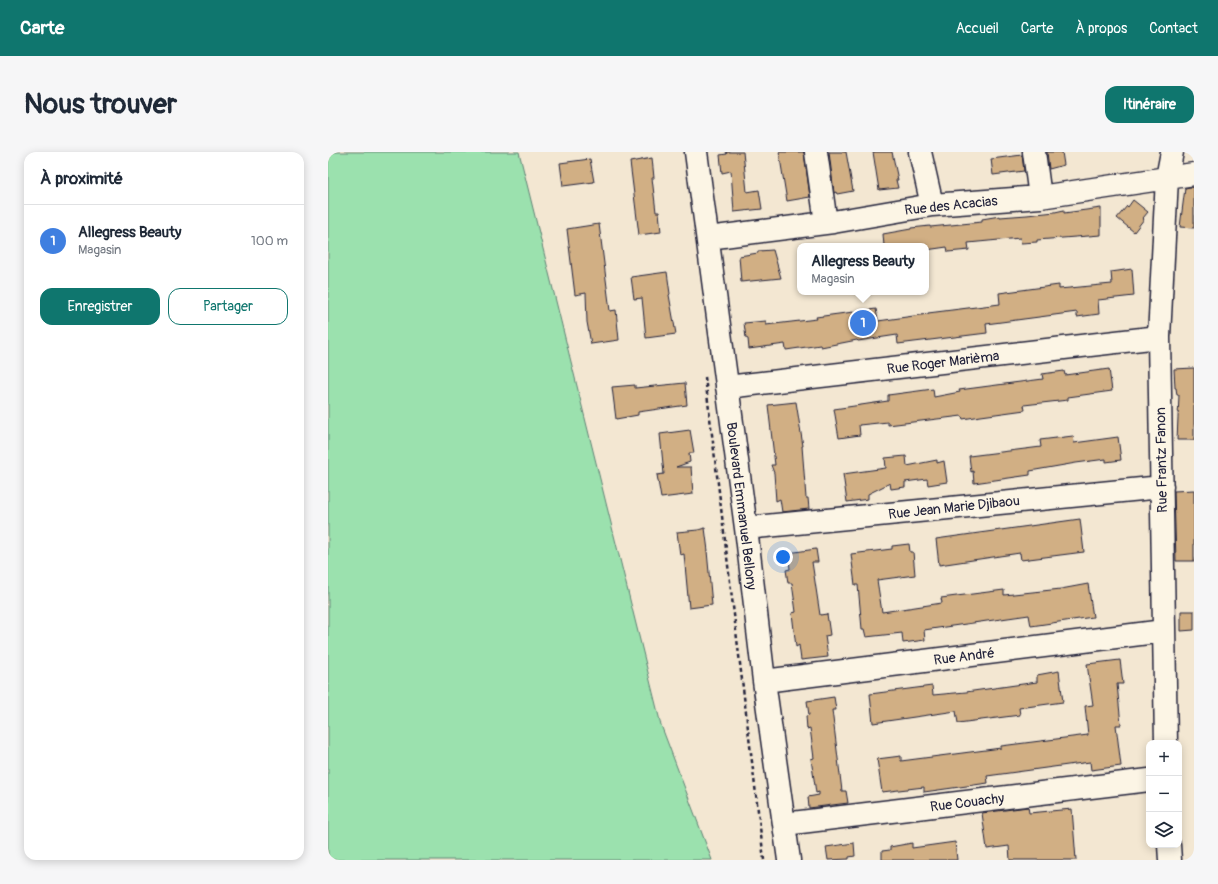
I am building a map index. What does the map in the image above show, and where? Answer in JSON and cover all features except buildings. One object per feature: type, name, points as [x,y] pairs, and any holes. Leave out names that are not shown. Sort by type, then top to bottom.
[{"type":"street","name":"Boulevard Emmanuel Bellony","points":[[696,152],[746,528],[764,681],[789,860]]},
{"type":"street","points":[[816,152],[826,223]]},
{"type":"street","points":[[920,152],[932,205]]},
{"type":"street","points":[[1034,152],[1040,197]]},
{"type":"street","name":"Rue Frantz Fanon","points":[[1166,740],[1159,337],[1167,178],[1172,152]]},
{"type":"street","name":"Rue des Acacias","points":[[708,238],[826,223],[932,205],[1040,197],[1194,174]]},
{"type":"street","name":"Rue Roger Marièma","points":[[727,387],[1159,337]]},
{"type":"street","name":"Rue Jean Marie Djibaou","points":[[746,528],[1162,487]]},
{"type":"street","name":"Rue André","points":[[764,681],[1164,631]]},
{"type":"street","name":"Rue Couachy","points":[[784,824],[1146,780]]},
{"type":"street","points":[[1169,848],[1170,860]]},
{"type":"path","points":[[705,377],[764,860]]},
{"type":"green space","points":[[328,152],[519,152],[661,725],[712,860],[328,860]]},
{"type":"place","name":"Allegress Beauty","points":[[863,323]]}]
